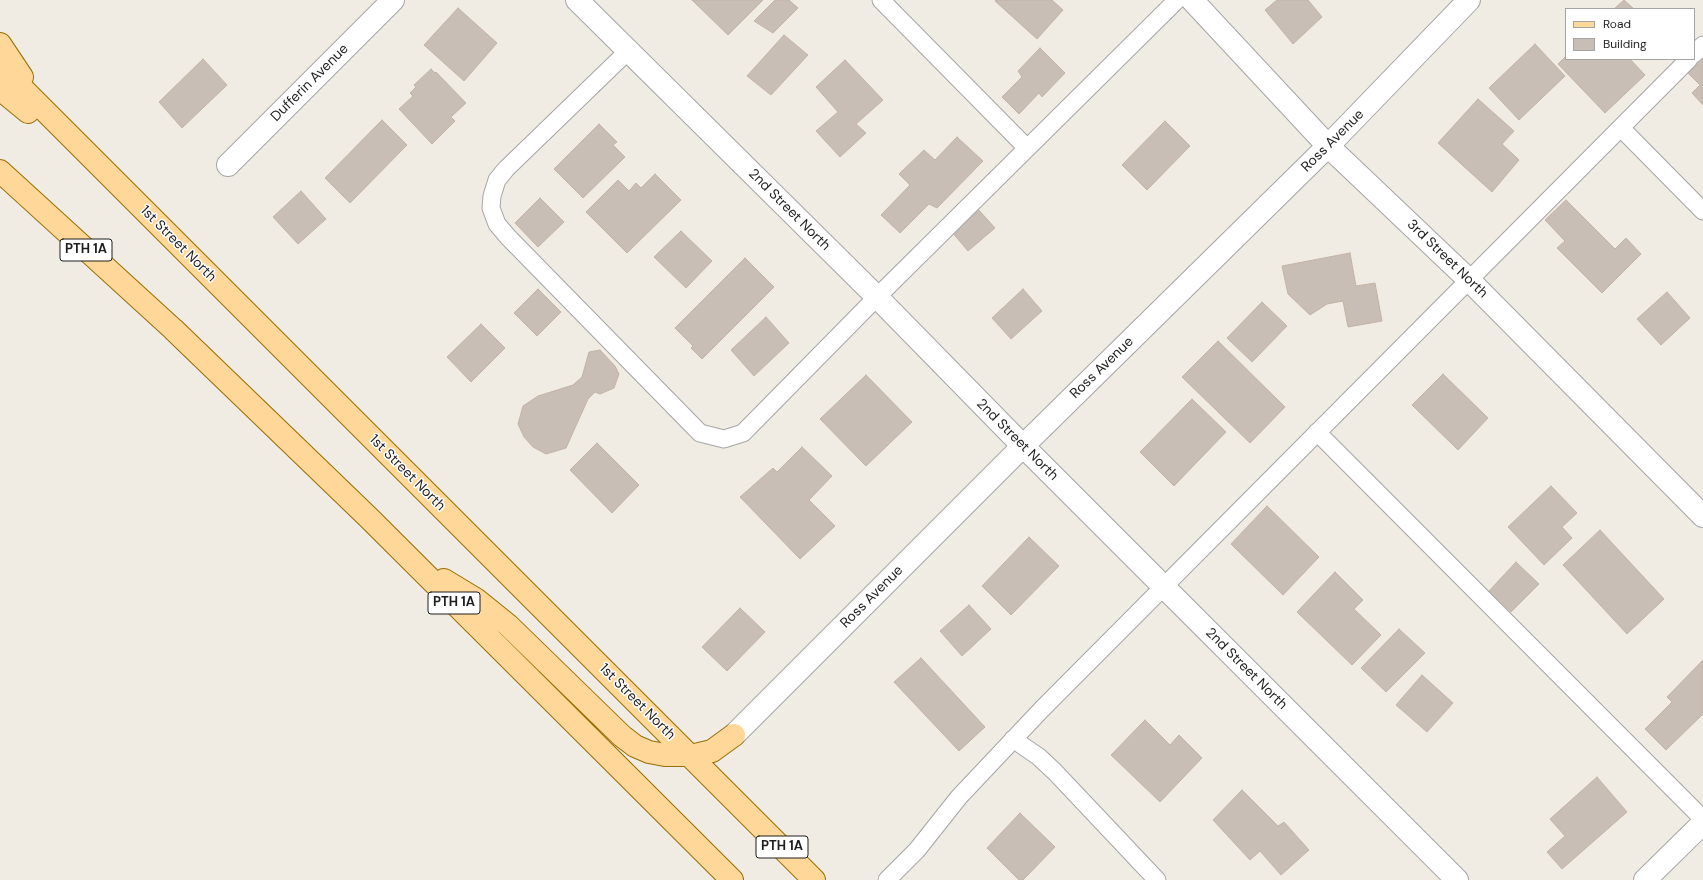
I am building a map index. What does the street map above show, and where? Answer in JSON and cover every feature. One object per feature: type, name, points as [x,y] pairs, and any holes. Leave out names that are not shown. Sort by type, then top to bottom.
[{"type":"main road","points":[[0,44],[48,114]]},
{"type":"main road","name":"1st Street North","points":[[0,66],[814,880]]},
{"type":"main road","points":[[0,89],[163,229]]},
{"type":"main road","name":"PTH 1A","points":[[0,171],[173,329],[402,550],[732,880]]},
{"type":"main road","points":[[0,183],[173,329]]},
{"type":"main road","points":[[402,550],[476,600],[508,625],[622,736],[635,746],[649,752],[665,755],[690,756],[712,751],[734,735]]},
{"type":"main road","points":[[734,735],[720,756],[718,765],[719,773],[724,783],[749,814]]},
{"type":"street","name":"Dufferin Avenue","points":[[228,165],[393,0]]},
{"type":"street","name":"2nd Street North","points":[[578,0],[877,297],[1023,446],[1457,880]]},
{"type":"street","name":"3rd Street North","points":[[1192,0],[1328,146],[1469,280],[1703,516]]},
{"type":"street","name":"Ross Avenue","points":[[734,735],[1023,446],[1328,146],[1470,0]]},
{"type":"street","points":[[1645,880],[1703,823]]},
{"type":"lane","points":[[881,0],[1027,148]]},
{"type":"lane","points":[[628,51],[506,169],[497,180],[492,196],[491,208],[497,224],[508,237],[700,433],[724,439],[743,434],[877,297],[1177,0]]},
{"type":"lane","points":[[1695,53],[1703,45]]},
{"type":"lane","points":[[887,880],[917,850],[959,797],[1013,739],[1163,586],[1688,60]]},
{"type":"lane","points":[[1621,128],[1703,211]]},
{"type":"lane","points":[[1317,432],[1703,819]]},
{"type":"lane","points":[[1013,739],[1055,772],[1157,880]]},
{"type":"building","points":[[692,0],[763,0],[728,35]]},
{"type":"building","points":[[775,0],[789,0],[798,8],[773,33],[754,21]]},
{"type":"building","points":[[1052,0],[1063,10],[1037,39],[995,1]]},
{"type":"building","points":[[1277,0],[1308,0],[1322,17],[1293,44],[1265,10]]},
{"type":"building","points":[[1624,0],[1633,8],[1615,8]]},
{"type":"building","points":[[458,8],[497,43],[464,81],[424,45]]},
{"type":"building","points":[[784,35],[808,55],[771,95],[747,76]]},
{"type":"building","points":[[1535,44],[1565,76],[1519,120],[1489,88]]},
{"type":"building","points":[[1040,48],[1065,73],[1042,97],[1039,93],[1019,114],[1002,97],[1022,77],[1018,71]]},
{"type":"building","points":[[1565,57],[1565,60],[1631,60],[1645,75],[1605,113],[1558,64]]},
{"type":"building","points":[[203,59],[227,85],[182,128],[159,102]]},
{"type":"building","points":[[1703,59],[1703,105],[1692,93],[1700,85],[1688,73]]},
{"type":"building","points":[[845,60],[883,100],[856,124],[866,133],[840,157],[816,131],[838,112],[816,87]]},
{"type":"building","points":[[431,69],[435,73],[436,72],[466,103],[451,117],[455,121],[432,144],[399,109],[413,96],[410,93],[416,87],[414,85]]},
{"type":"building","points":[[1478,99],[1514,131],[1502,144],[1519,160],[1492,192],[1438,143]]},
{"type":"building","points":[[382,120],[407,145],[350,203],[325,178]]},
{"type":"building","points":[[1165,121],[1190,146],[1147,190],[1122,165]]},
{"type":"building","points":[[599,124],[617,142],[613,145],[625,157],[583,198],[554,169]]},
{"type":"building","points":[[957,137],[983,161],[937,208],[929,204],[900,233],[881,215],[910,185],[899,174],[924,150],[935,160]]},
{"type":"building","points":[[655,174],[681,200],[627,253],[586,212],[618,180],[629,191],[636,183],[641,188]]},
{"type":"building","points":[[301,191],[326,219],[298,244],[273,217]]},
{"type":"building","points":[[540,198],[564,222],[538,247],[515,223]]},
{"type":"building","points":[[1566,200],[1615,249],[1626,238],[1641,254],[1602,293],[1557,248],[1565,241],[1545,220]]},
{"type":"building","points":[[977,208],[995,228],[968,251],[951,231]]},
{"type":"building","points":[[681,231],[712,261],[686,288],[654,257]]},
{"type":"building","points":[[1350,253],[1356,286],[1375,283],[1382,321],[1348,327],[1343,301],[1327,304],[1310,315],[1288,294],[1282,266]]},
{"type":"building","points":[[745,258],[774,287],[702,359],[691,348],[693,346],[675,328]]},
{"type":"building","points":[[538,289],[561,312],[537,336],[514,313]]},
{"type":"building","points":[[1023,289],[1042,311],[1011,339],[992,318]]},
{"type":"building","points":[[1667,292],[1690,318],[1661,345],[1637,319]]},
{"type":"building","points":[[1262,302],[1287,326],[1252,362],[1227,338]]},
{"type":"building","points":[[766,317],[789,343],[754,376],[731,350]]},
{"type":"building","points":[[481,324],[505,348],[471,382],[447,357]]},
{"type":"building","points":[[1218,341],[1285,407],[1250,443],[1182,377]]},
{"type":"building","points":[[600,350],[615,366],[619,374],[614,388],[600,394],[595,392],[588,399],[566,448],[546,454],[533,447],[524,437],[518,424],[523,406],[538,396],[573,385],[582,377],[589,352]]},
{"type":"building","points":[[1443,374],[1488,418],[1458,450],[1412,405]]},
{"type":"building","points":[[866,375],[912,422],[866,466],[820,419]]},
{"type":"building","points":[[1192,399],[1226,432],[1174,486],[1140,452]]},
{"type":"building","points":[[597,443],[639,485],[612,513],[570,470]]},
{"type":"building","points":[[802,447],[832,476],[809,500],[835,526],[800,559],[740,497],[773,468],[777,472]]},
{"type":"building","points":[[1551,486],[1577,513],[1562,527],[1572,538],[1544,565],[1508,527]]},
{"type":"building","points":[[1267,506],[1319,557],[1283,595],[1231,544]]},
{"type":"building","points":[[1600,530],[1664,599],[1627,634],[1563,565]]},
{"type":"building","points":[[1029,537],[1059,566],[1011,615],[982,586]]},
{"type":"building","points":[[1516,562],[1539,584],[1511,612],[1489,591]]},
{"type":"building","points":[[1335,572],[1363,600],[1354,609],[1381,635],[1352,665],[1297,612]]},
{"type":"building","points":[[969,605],[991,629],[962,656],[940,631]]},
{"type":"building","points":[[740,608],[765,632],[727,671],[702,647]]},
{"type":"building","points":[[1399,629],[1425,653],[1386,692],[1361,668]]},
{"type":"building","points":[[921,658],[985,727],[959,751],[894,682]]},
{"type":"building","points":[[1703,660],[1703,714],[1666,750],[1645,729],[1672,702],[1667,697]]},
{"type":"building","points":[[1422,675],[1453,703],[1427,732],[1396,705]]},
{"type":"building","points":[[1145,720],[1170,745],[1179,735],[1202,758],[1160,802],[1111,755]]},
{"type":"building","points":[[1597,777],[1627,812],[1562,869],[1547,852],[1565,836],[1550,819]]},
{"type":"building","points":[[1242,790],[1278,826],[1284,822],[1309,850],[1281,875],[1260,851],[1250,860],[1213,820]]},
{"type":"building","points":[[1020,813],[1055,847],[1023,880],[1019,880],[987,848]]}]
